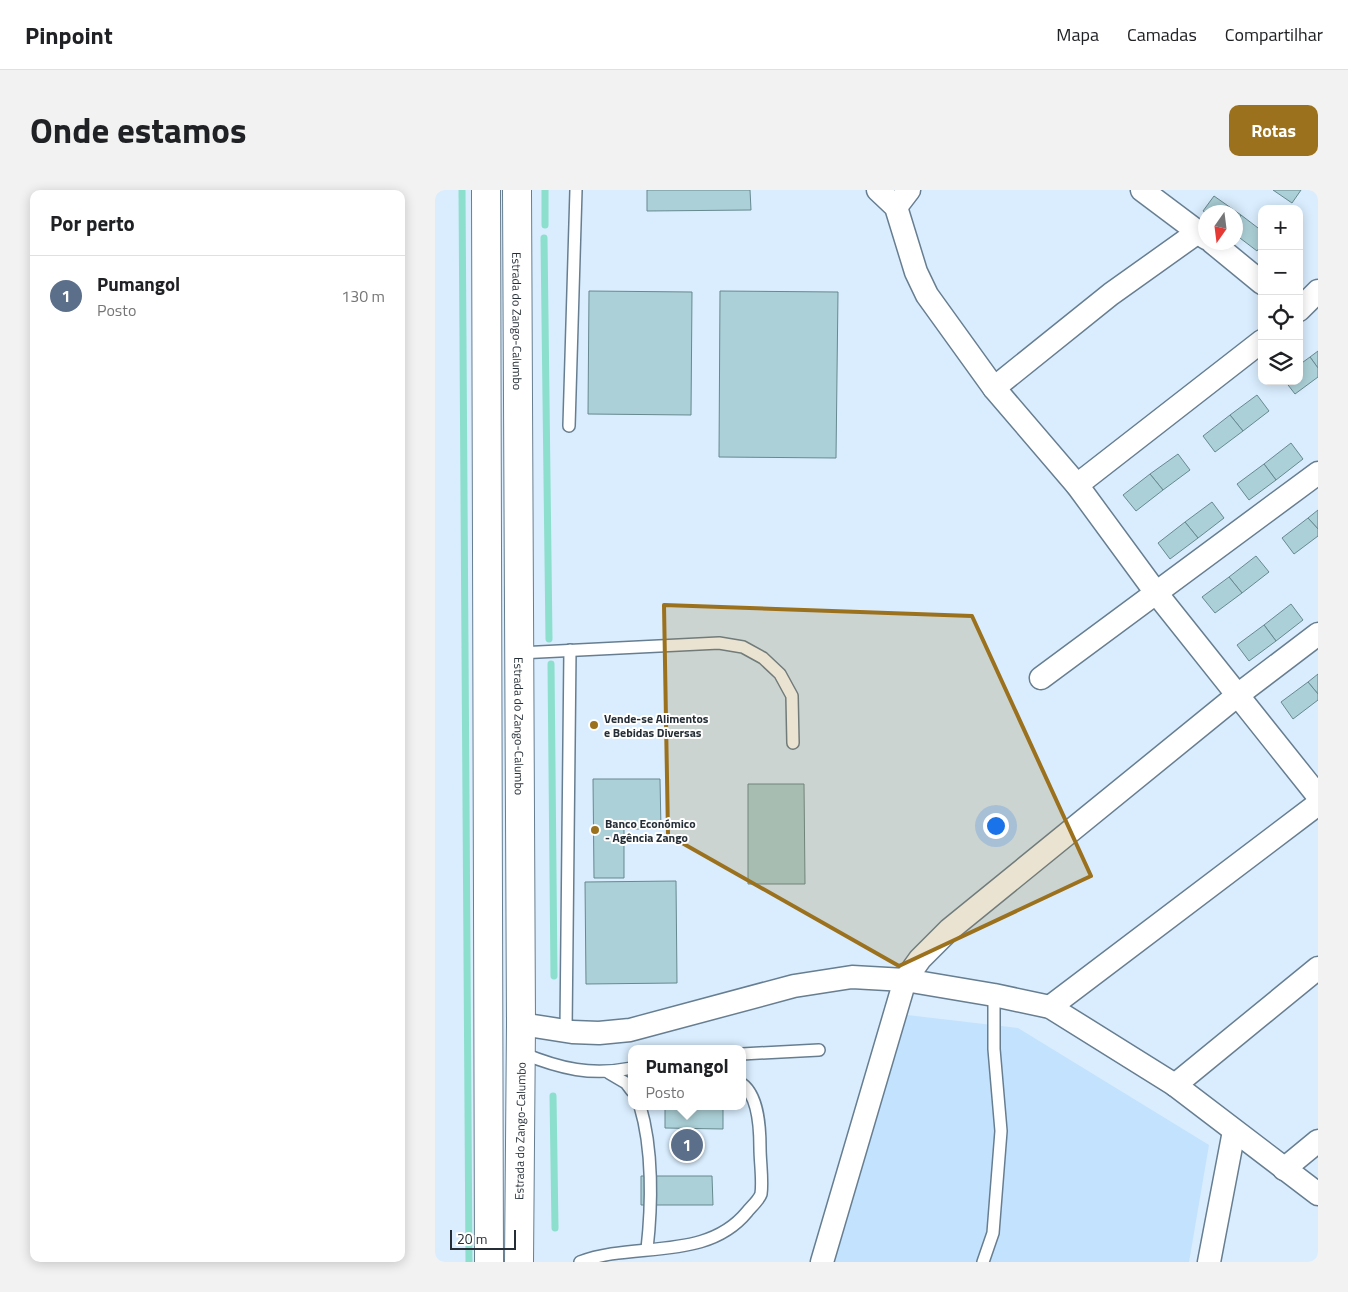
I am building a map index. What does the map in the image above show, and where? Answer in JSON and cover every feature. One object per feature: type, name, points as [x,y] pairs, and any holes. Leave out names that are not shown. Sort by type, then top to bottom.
[{"type":"main road","points":[[486,190],[489,1262]]},
{"type":"main road","name":"Estrada do Zango-Calumbo","points":[[517,190],[521,1024],[519,1262]]},
{"type":"street","points":[[878,190],[903,198],[916,272],[927,295],[993,388],[1077,485],[1157,594],[1239,694],[1318,796]]},
{"type":"street","points":[[1142,190],[1198,232]]},
{"type":"street","points":[[993,388],[1111,294],[1198,241]]},
{"type":"street","points":[[1221,250],[1258,280]]},
{"type":"street","points":[[1303,306],[1318,291]]},
{"type":"street","points":[[1077,485],[1258,344]]},
{"type":"street","points":[[1041,678],[1318,473]]},
{"type":"street","points":[[822,1262],[905,980],[920,959],[949,930],[1239,694],[1318,634]]},
{"type":"street","points":[[1050,1007],[1318,804]]},
{"type":"street","points":[[1175,1085],[1318,968]]},
{"type":"street","points":[[521,1024],[599,1033],[630,1030],[794,986],[852,977],[905,980],[994,995],[1050,1007],[1175,1085],[1318,1194]]},
{"type":"street","points":[[1209,1262],[1234,1131]]},
{"type":"street","points":[[1284,1169],[1318,1141]]},
{"type":"lane","points":[[569,426],[576,190]]},
{"type":"lane","points":[[519,653],[719,643],[743,647],[763,658],[780,674],[792,696],[793,743]]},
{"type":"lane","points":[[566,1030],[570,650]]},
{"type":"lane","points":[[983,1262],[993,1233],[1001,1131],[994,1049],[994,995]]},
{"type":"lane","points":[[746,1054],[819,1050]]},
{"type":"lane","points":[[521,1053],[550,1064],[583,1072],[609,1073],[628,1069]]},
{"type":"lane","points":[[609,1073],[628,1085]]},
{"type":"lane","points":[[580,1262],[647,1249],[675,1249],[714,1238],[738,1223],[761,1196],[760,1120],[746,1087]]},
{"type":"lane","points":[[641,1110],[646,1127],[651,1219],[647,1249]]},
{"type":"highlighted area","points":[[664,605],[972,616],[1091,876],[899,966],[668,835]]},
{"type":"shaded area","points":[[907,1015],[1018,1028],[1209,1145],[1189,1262],[833,1262]]},
{"type":"building","points":[[647,190],[750,190],[751,210],[647,211]]},
{"type":"building","points":[[1273,190],[1301,190],[1292,203]]},
{"type":"building","points":[[1214,196],[1227,205],[1207,205]]},
{"type":"building","points":[[1243,217],[1258,228],[1257,251],[1243,240]]},
{"type":"building","points":[[589,291],[692,292],[691,415],[588,414]]},
{"type":"building","points":[[720,291],[838,292],[836,458],[719,457]]},
{"type":"building","points":[[1318,351],[1318,368],[1310,357]]},
{"type":"building","points":[[1310,357],[1318,368],[1318,377],[1295,394],[1288,385],[1303,385],[1303,362]]},
{"type":"building","points":[[1257,395],[1269,411],[1243,431],[1230,415]]},
{"type":"building","points":[[1230,415],[1243,431],[1215,452],[1203,436]]},
{"type":"building","points":[[1291,443],[1303,459],[1276,480],[1264,464]]},
{"type":"building","points":[[1178,454],[1190,470],[1163,490],[1150,474]]},
{"type":"building","points":[[1264,464],[1276,480],[1249,500],[1237,484]]},
{"type":"building","points":[[1150,474],[1163,490],[1136,511],[1123,495]]},
{"type":"building","points":[[1212,502],[1224,518],[1198,538],[1185,522]]},
{"type":"building","points":[[1318,510],[1318,529],[1308,518]]},
{"type":"building","points":[[1308,518],[1318,529],[1318,536],[1294,554],[1282,538]]},
{"type":"building","points":[[1185,522],[1198,538],[1170,559],[1158,543]]},
{"type":"building","points":[[1256,556],[1269,572],[1242,593],[1229,577]]},
{"type":"building","points":[[1229,577],[1242,593],[1215,613],[1202,597]]},
{"type":"building","points":[[1291,604],[1303,620],[1276,641],[1264,625]]},
{"type":"building","points":[[1264,625],[1276,641],[1249,661],[1237,645]]},
{"type":"building","points":[[1318,674],[1318,694],[1308,682]]},
{"type":"building","points":[[1308,682],[1318,694],[1318,700],[1293,719],[1281,702]]},
{"type":"building","points":[[593,779],[660,779],[661,829],[624,829],[624,878],[594,878]]},
{"type":"building","points":[[748,784],[804,784],[805,884],[748,884]]},
{"type":"building","points":[[676,881],[677,983],[586,984],[585,882]]},
{"type":"building","points":[[665,1110],[723,1110],[723,1129],[665,1128]]},
{"type":"building","points":[[641,1176],[712,1176],[713,1205],[641,1205]]},
{"type":"waterway","points":[[462,190],[469,1262]]},
{"type":"waterway","points":[[545,190],[545,225]]},
{"type":"waterway","points":[[544,238],[549,639]]},
{"type":"waterway","points":[[551,664],[554,976]]},
{"type":"waterway","points":[[553,1096],[555,1228]]},
{"type":"place","name":"Vende-se Alimentos e Bebidas Diversas","points":[[594,725]]},
{"type":"place","name":"Banco Económico - Agência Zango","points":[[595,830]]},
{"type":"place","name":"Pumangol","points":[[687,1145]]}]
